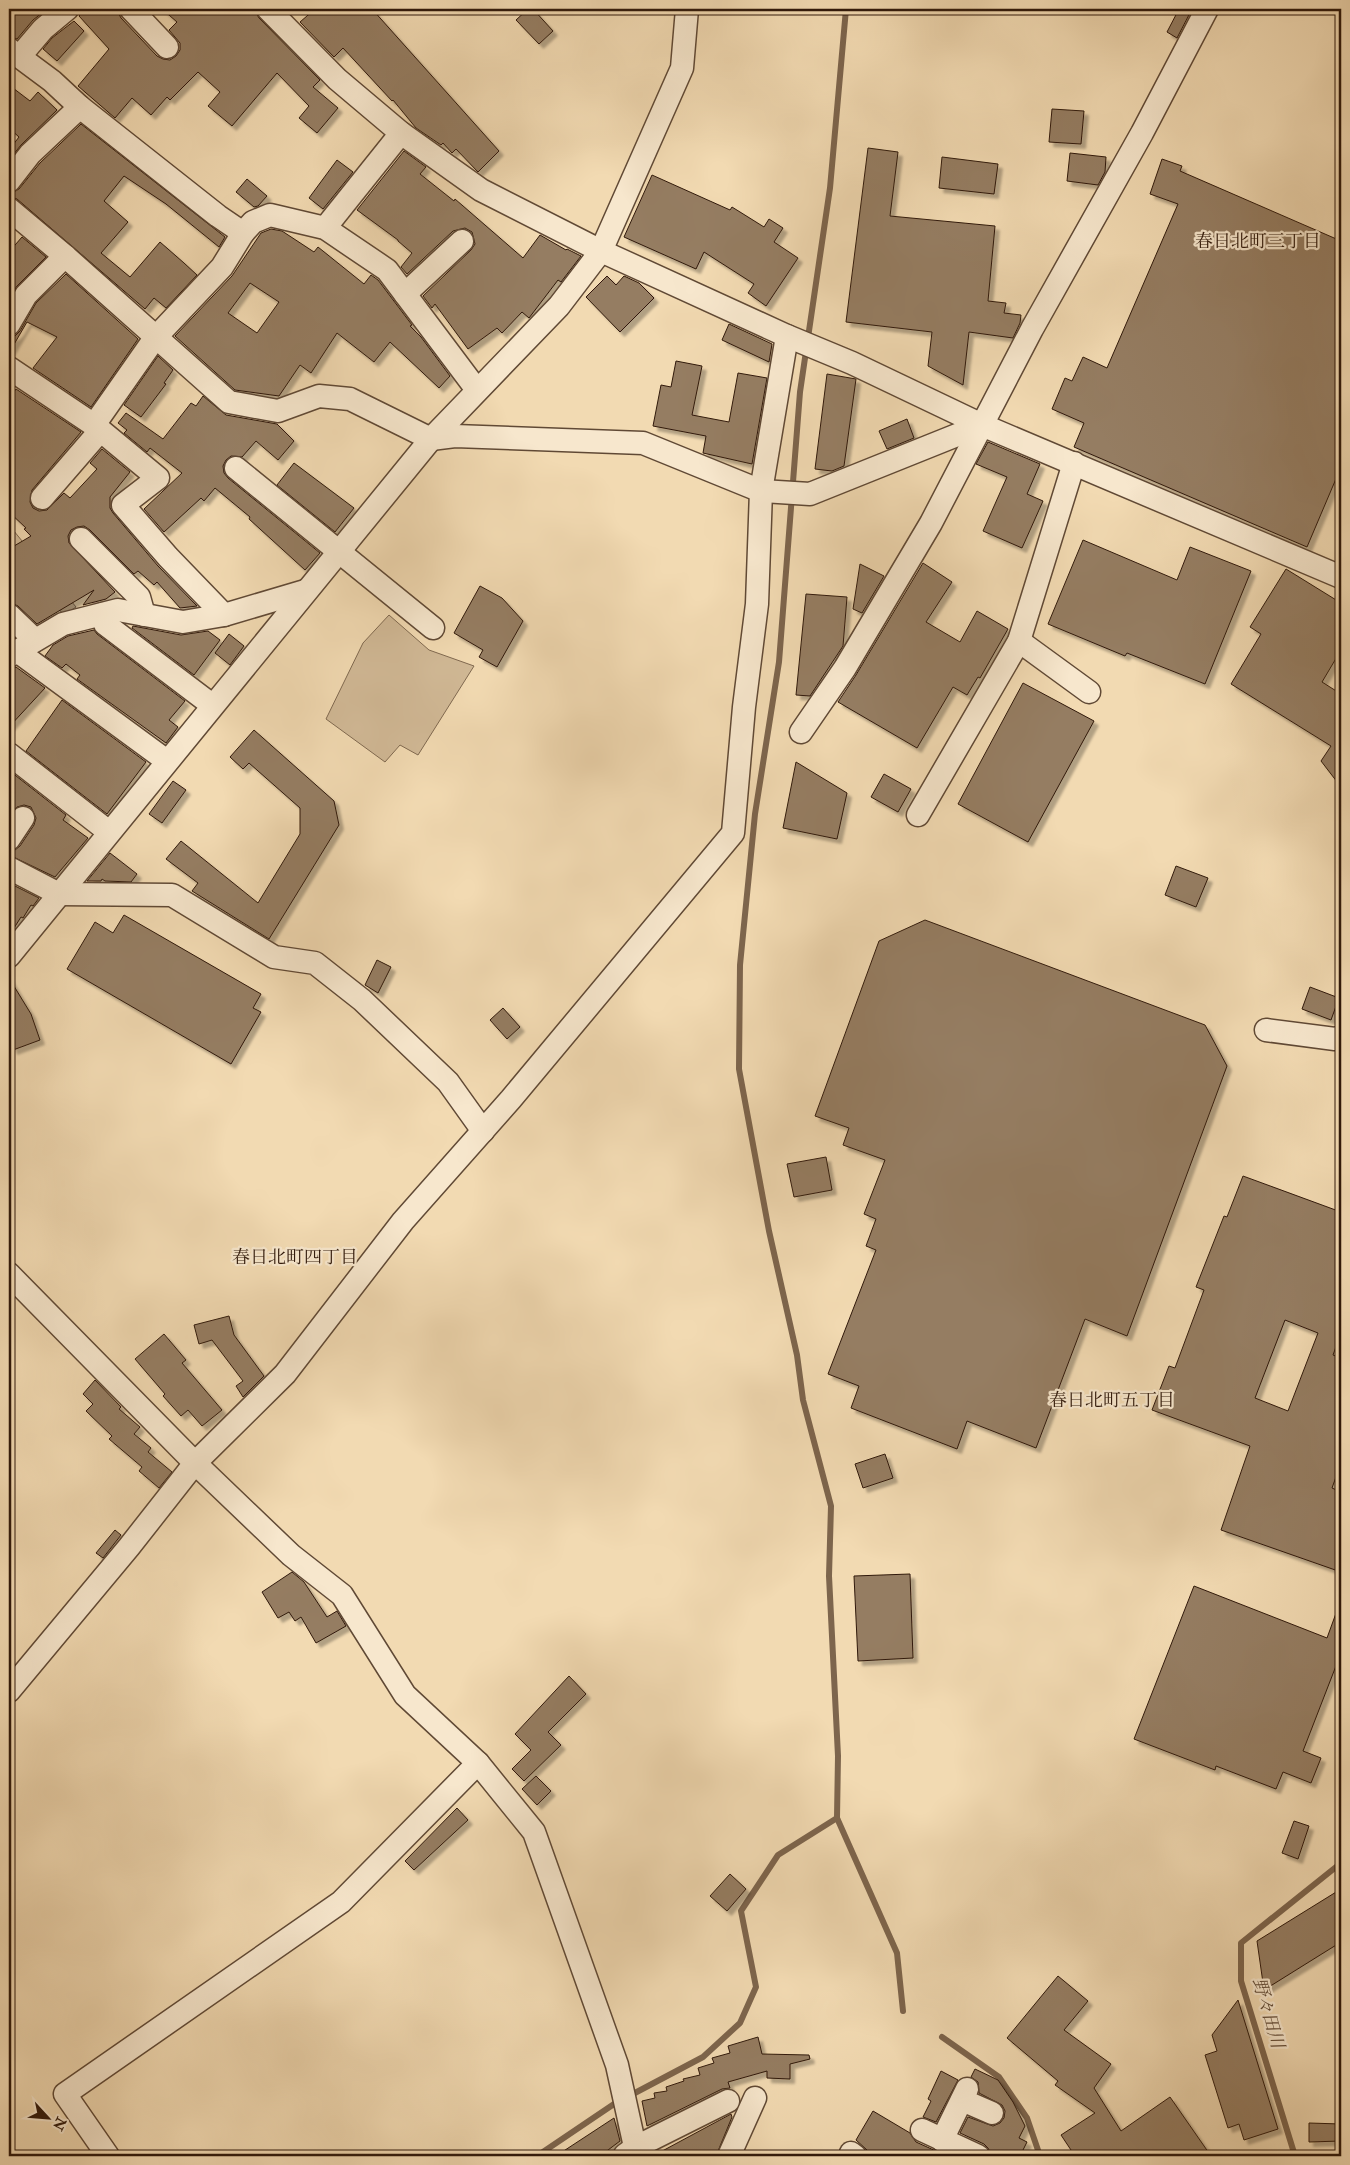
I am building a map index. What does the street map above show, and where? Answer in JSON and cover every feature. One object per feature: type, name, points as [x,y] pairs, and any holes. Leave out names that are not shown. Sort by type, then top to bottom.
[{"type":"street","points":[[67,9],[14,53],[52,81],[80,107],[210,210],[243,233]]},
{"type":"street","points":[[131,9],[167,47]]},
{"type":"street","points":[[268,9],[337,79],[401,133],[481,190],[601,251],[982,424],[1341,576]]},
{"type":"street","points":[[9,956],[304,591],[431,439],[560,306],[601,251],[682,68],[687,9]]},
{"type":"street","points":[[800,732],[845,668],[926,531],[1032,329],[1133,150],[1207,9]]},
{"type":"street","points":[[9,182],[30,154],[80,107]]},
{"type":"street","points":[[325,228],[401,133]]},
{"type":"street","points":[[9,209],[65,256],[229,402],[278,411],[319,396],[350,399],[431,439],[455,436],[644,443],[766,491],[805,494],[810,494],[982,424]]},
{"type":"street","points":[[42,498],[97,428],[155,338],[222,267],[243,233],[253,222],[270,215],[325,228],[387,270],[477,390]]},
{"type":"street","points":[[405,294],[462,241]]},
{"type":"street","points":[[9,324],[26,295],[65,256]]},
{"type":"street","points":[[9,1691],[130,1547],[196,1463],[285,1374],[403,1221],[483,1131],[733,833],[744,707],[757,604],[766,491],[791,337]]},
{"type":"street","points":[[9,368],[97,428],[158,478],[123,504],[168,557],[224,615]]},
{"type":"street","points":[[918,815],[1019,642],[1074,464]]},
{"type":"street","points":[[236,468],[433,628]]},
{"type":"street","points":[[81,539],[139,597],[144,614]]},
{"type":"street","points":[[20,649],[63,624],[118,610],[183,622],[224,615],[304,591]]},
{"type":"street","points":[[103,614],[105,624],[212,705]]},
{"type":"street","points":[[9,615],[20,649],[167,761]]},
{"type":"street","points":[[1019,642],[1089,692]]},
{"type":"street","points":[[9,754],[109,832]]},
{"type":"street","points":[[9,839],[23,818]]},
{"type":"street","points":[[9,868],[59,894],[172,895],[274,957],[315,963],[362,1000],[448,1082],[483,1131]]},
{"type":"street","points":[[1266,1030],[1335,1039],[1341,1037]]},
{"type":"street","points":[[9,1274],[196,1463],[291,1555],[342,1595],[405,1695],[478,1763],[534,1832],[617,2065],[627,2107],[632,2153],[728,2101]]},
{"type":"street","points":[[108,2156],[66,2094],[341,1902],[478,1763]]},
{"type":"street","points":[[942,2140],[964,2095],[992,2114]]},
{"type":"street","points":[[729,2156],[755,2098]]},
{"type":"street","points":[[922,2130],[978,2156]]},
{"type":"shaded area","points":[[9,525],[76,607],[64,615],[9,553]]},
{"type":"shaded area","points":[[389,615],[429,650],[474,666],[418,755],[400,745],[385,762],[326,719],[363,643]]},
{"type":"building","points":[[9,9],[47,9],[33,20],[17,39],[9,36]]},
{"type":"building","points":[[86,9],[116,9],[121,18],[157,56],[170,60],[180,50],[180,43],[169,30],[177,22],[162,9],[254,9],[259,18],[320,80],[313,87],[338,108],[317,133],[299,118],[309,106],[277,73],[232,126],[208,106],[220,92],[198,72],[170,100],[167,97],[151,115],[132,98],[115,118],[78,86],[109,49],[79,16]]},
{"type":"building","points":[[315,9],[372,9],[499,151],[478,172],[456,149],[452,153],[443,143],[441,145],[416,128],[393,100],[343,48],[334,57],[300,22]]},
{"type":"building","points":[[528,9],[533,9],[553,31],[539,44],[516,20]]},
{"type":"building","points":[[1179,9],[1192,9],[1177,38],[1167,32]]},
{"type":"building","points":[[74,21],[84,31],[57,61],[43,49],[52,38]]},
{"type":"building","points":[[9,85],[30,101],[38,92],[57,110],[21,145],[9,160],[9,150],[19,137],[9,128]]},
{"type":"building","points":[[1052,109],[1084,111],[1081,144],[1049,142]]},
{"type":"building","points":[[81,124],[225,237],[219,247],[166,204],[124,176],[104,201],[128,222],[101,253],[130,277],[160,242],[197,275],[166,308],[154,298],[145,309],[17,199],[9,196],[9,194],[19,189],[40,163]]},
{"type":"building","points":[[868,148],[898,152],[890,216],[995,226],[988,301],[1006,303],[1004,313],[1021,315],[1020,323],[1013,338],[969,332],[963,385],[928,366],[932,332],[846,322]]},
{"type":"building","points":[[404,151],[426,167],[420,174],[454,201],[455,199],[523,258],[540,235],[581,256],[561,282],[558,280],[529,318],[522,312],[502,333],[497,328],[468,349],[435,304],[432,308],[423,296],[471,250],[475,244],[472,232],[465,228],[453,231],[407,274],[401,267],[412,253],[398,240],[357,210]]},
{"type":"building","points":[[1070,153],[1106,157],[1105,172],[1098,185],[1067,181]]},
{"type":"building","points":[[942,157],[998,164],[994,194],[939,188]]},
{"type":"building","points":[[1162,159],[1182,166],[1180,171],[1341,241],[1341,467],[1307,547],[1074,447],[1084,423],[1052,409],[1065,378],[1072,381],[1083,357],[1107,368],[1178,204],[1150,194]]},
{"type":"building","points":[[337,160],[353,172],[323,209],[309,198]]},
{"type":"building","points":[[652,175],[730,210],[732,207],[764,227],[769,219],[783,228],[774,242],[798,258],[766,306],[748,293],[754,284],[704,252],[696,269],[624,237]]},
{"type":"building","points":[[247,179],[267,196],[258,206],[254,207],[236,192]]},
{"type":"building","points":[[271,229],[282,231],[314,252],[318,247],[364,284],[371,275],[378,280],[412,325],[410,326],[421,337],[450,376],[439,388],[390,342],[374,362],[337,333],[311,373],[300,365],[279,396],[235,390],[175,336],[232,276],[261,233]],"holes":[[[250,283],[279,302],[257,333],[228,313]]]},
{"type":"building","points":[[22,237],[46,257],[17,286],[9,298],[9,280],[14,271],[9,267],[9,252]]},
{"type":"building","points":[[66,274],[138,339],[91,407],[33,368],[57,337],[27,322],[9,353],[9,337],[15,336],[20,331],[36,303]]},
{"type":"building","points":[[607,276],[616,285],[624,276],[639,283],[654,298],[620,332],[586,297]]},
{"type":"building","points":[[729,324],[772,344],[769,362],[722,340]]},
{"type":"building","points":[[158,356],[173,370],[164,383],[166,384],[141,417],[124,405]]},
{"type":"building","points":[[676,361],[702,366],[692,415],[729,422],[738,373],[767,378],[752,464],[703,453],[706,436],[653,426],[661,385],[671,387]]},
{"type":"building","points":[[827,374],[856,379],[844,466],[832,471],[815,469]]},
{"type":"building","points":[[16,389],[81,432],[32,490],[30,502],[33,508],[39,511],[47,510],[64,493],[70,498],[97,469],[90,463],[102,449],[130,472],[110,497],[110,508],[113,513],[158,566],[197,606],[180,608],[157,582],[154,585],[138,571],[134,574],[84,526],[71,530],[68,536],[69,543],[115,592],[106,599],[83,605],[94,590],[37,624],[18,606],[9,602],[9,549],[31,536],[24,529],[26,528],[9,512],[9,399]]},
{"type":"building","points":[[203,396],[226,415],[277,424],[294,441],[278,460],[256,441],[242,457],[231,456],[223,466],[224,473],[228,478],[320,553],[305,570],[249,519],[250,517],[215,488],[204,501],[201,498],[164,532],[144,509],[182,473],[150,448],[147,452],[124,433],[127,430],[118,423],[126,413],[163,439],[191,403],[196,406]]},
{"type":"building","points":[[907,419],[914,438],[887,449],[879,431]]},
{"type":"building","points":[[988,442],[1040,464],[1027,494],[1043,501],[1022,548],[983,531],[1007,477],[976,464]]},
{"type":"building","points":[[294,463],[354,508],[335,532],[277,485]]},
{"type":"building","points":[[1083,540],[1177,580],[1190,547],[1251,571],[1205,684],[1127,653],[1125,656],[1048,624]]},
{"type":"building","points":[[923,563],[952,582],[926,622],[960,642],[977,611],[1008,629],[980,678],[978,677],[967,695],[953,687],[917,748],[838,702]]},
{"type":"building","points":[[860,564],[884,576],[862,613],[853,609]]},
{"type":"building","points":[[1286,569],[1341,603],[1341,650],[1322,682],[1341,694],[1341,787],[1321,761],[1331,746],[1231,684],[1261,634],[1250,627]]},
{"type":"building","points":[[480,586],[502,598],[523,621],[497,667],[479,657],[483,650],[454,633]]},
{"type":"building","points":[[806,594],[847,597],[843,646],[810,696],[796,695]]},
{"type":"building","points":[[133,626],[181,635],[208,631],[220,640],[194,675],[132,628]]},
{"type":"building","points":[[94,630],[185,701],[169,720],[178,727],[166,743],[77,679],[80,675],[66,664],[62,668],[45,656],[53,645],[68,636]]},
{"type":"building","points":[[229,634],[244,646],[230,665],[215,653]]},
{"type":"building","points":[[16,667],[45,688],[9,727],[9,669]]},
{"type":"building","points":[[1023,683],[1094,721],[1028,842],[958,804]]},
{"type":"building","points":[[62,700],[146,762],[107,814],[26,751]]},
{"type":"building","points":[[254,730],[334,801],[339,825],[269,939],[192,891],[198,883],[166,859],[181,841],[258,903],[300,834],[300,808],[249,763],[243,769],[230,757]]},
{"type":"building","points":[[796,762],[847,793],[837,839],[783,828]]},
{"type":"building","points":[[11,772],[66,815],[63,820],[88,838],[55,877],[9,855],[9,852],[20,846],[34,825],[36,818],[31,807],[24,805],[17,807],[9,816],[9,775]]},
{"type":"building","points":[[884,774],[911,789],[898,812],[871,797]]},
{"type":"building","points":[[173,781],[186,790],[162,823],[149,814]]},
{"type":"building","points":[[110,853],[137,874],[131,882],[105,881],[102,879],[101,881],[87,881]]},
{"type":"building","points":[[1176,866],[1208,878],[1196,907],[1165,895]]},
{"type":"building","points":[[9,883],[39,898],[33,906],[31,905],[23,918],[21,917],[9,936]]},
{"type":"building","points":[[124,915],[261,994],[253,1008],[261,1012],[231,1064],[67,969],[95,922],[113,933]]},
{"type":"building","points":[[925,920],[1205,1025],[1227,1066],[1127,1336],[1085,1319],[1036,1448],[967,1421],[957,1449],[851,1408],[859,1386],[828,1374],[876,1250],[866,1246],[876,1219],[864,1214],[885,1160],[843,1145],[849,1128],[815,1116],[879,941]]},
{"type":"building","points":[[377,960],[391,967],[378,993],[365,985]]},
{"type":"building","points":[[9,978],[31,1014],[40,1040],[13,1050],[9,1038]]},
{"type":"building","points":[[1310,987],[1339,998],[1331,1020],[1302,1009]]},
{"type":"building","points":[[503,1008],[520,1027],[507,1039],[490,1020]]},
{"type":"building","points":[[826,1157],[832,1190],[794,1197],[787,1164]]},
{"type":"building","points":[[1243,1176],[1341,1212],[1341,1333],[1333,1355],[1341,1358],[1341,1463],[1332,1488],[1341,1492],[1341,1572],[1221,1530],[1250,1446],[1152,1410],[1169,1366],[1175,1368],[1204,1290],[1196,1287],[1224,1216],[1227,1217]],"holes":[[[1285,1320],[1318,1333],[1288,1411],[1255,1398]]]},
{"type":"building","points":[[229,1316],[234,1335],[264,1376],[243,1397],[236,1386],[243,1381],[212,1340],[199,1344],[194,1325]]},
{"type":"building","points":[[164,1334],[186,1360],[182,1363],[222,1410],[202,1426],[188,1410],[181,1416],[135,1359]]},
{"type":"building","points":[[95,1380],[121,1407],[119,1409],[140,1427],[134,1434],[151,1448],[148,1452],[172,1472],[159,1488],[139,1471],[142,1467],[109,1439],[112,1436],[86,1411],[93,1404],[83,1394]]},
{"type":"building","points":[[885,1454],[893,1478],[863,1488],[855,1464]]},
{"type":"building","points":[[115,1530],[121,1535],[103,1558],[96,1553]]},
{"type":"building","points":[[292,1572],[304,1582],[327,1617],[337,1611],[346,1626],[316,1643],[301,1617],[295,1621],[289,1612],[278,1618],[262,1592]]},
{"type":"building","points":[[910,1574],[913,1658],[858,1661],[854,1576]]},
{"type":"building","points":[[1194,1586],[1327,1638],[1339,1605],[1341,1605],[1341,1653],[1303,1751],[1321,1758],[1311,1783],[1283,1772],[1276,1789],[1216,1766],[1215,1770],[1134,1739]]},
{"type":"building","points":[[569,1676],[586,1694],[548,1732],[561,1745],[524,1781],[512,1769],[531,1750],[515,1734]]},
{"type":"building","points":[[536,1776],[551,1791],[537,1805],[522,1789]]},
{"type":"building","points":[[457,1808],[468,1820],[414,1870],[405,1861]]},
{"type":"building","points":[[1294,1821],[1309,1826],[1298,1859],[1282,1853]]},
{"type":"building","points":[[730,1874],[746,1889],[727,1911],[710,1896]]},
{"type":"building","points":[[1341,1889],[1341,1942],[1264,1990],[1257,1941]]},
{"type":"building","points":[[1058,1976],[1088,2001],[1064,2030],[1111,2064],[1094,2088],[1121,2131],[1170,2097],[1211,2156],[1075,2156],[1061,2135],[1095,2113],[1055,2085],[1058,2081],[1007,2038]]},
{"type":"building","points":[[1238,2000],[1278,2129],[1244,2140],[1239,2124],[1228,2128],[1205,2055],[1217,2051],[1212,2035]]},
{"type":"building","points":[[758,2037],[762,2054],[809,2055],[810,2059],[790,2064],[790,2079],[767,2078],[767,2071],[728,2082],[730,2088],[722,2089],[647,2126],[642,2101],[655,2098],[654,2093],[667,2091],[666,2087],[684,2081],[683,2079],[700,2075],[698,2068],[714,2063],[712,2058],[730,2053],[728,2046]]},
{"type":"building","points":[[975,2069],[998,2080],[1013,2102],[1025,2126],[1019,2138],[1027,2142],[1020,2156],[995,2156],[991,2154],[984,2144],[960,2133],[968,2117],[993,2126],[1000,2123],[1004,2118],[1005,2111],[1002,2105],[979,2093],[978,2082],[971,2077]]},
{"type":"building","points":[[941,2071],[958,2080],[936,2122],[923,2117],[931,2101],[928,2099]]},
{"type":"building","points":[[873,2111],[910,2133],[916,2142],[947,2156],[868,2156],[867,2150],[856,2140]]},
{"type":"building","points":[[731,2114],[732,2117],[716,2156],[653,2156]]},
{"type":"building","points":[[614,2118],[620,2141],[600,2156],[556,2156]]},
{"type":"building","points":[[1309,2123],[1341,2124],[1341,2141],[1309,2142]]},
{"type":"waterway","points":[[846,9],[830,188],[800,392],[779,662],[755,814],[740,965],[739,1069],[769,1231],[797,1355],[803,1400],[831,1506],[829,1576],[838,1756],[837,1818],[897,1953],[903,2011]]},
{"type":"waterway","points":[[537,2156],[614,2104],[703,2057],[740,2023],[756,1987],[741,1911],[778,1855],[837,1818]]},
{"type":"waterway","name":"野々田川","points":[[1295,2156],[1241,1981],[1241,1943],[1341,1863]]},
{"type":"waterway","points":[[942,2037],[999,2077],[1027,2118],[1040,2156]]},
{"type":"district","name":"春日北町三丁目","points":[[1258,241]]},
{"type":"district","name":"春日北町四丁目","points":[[295,1257]]},
{"type":"district","name":"春日北町五丁目","points":[[1112,1400]]}]
